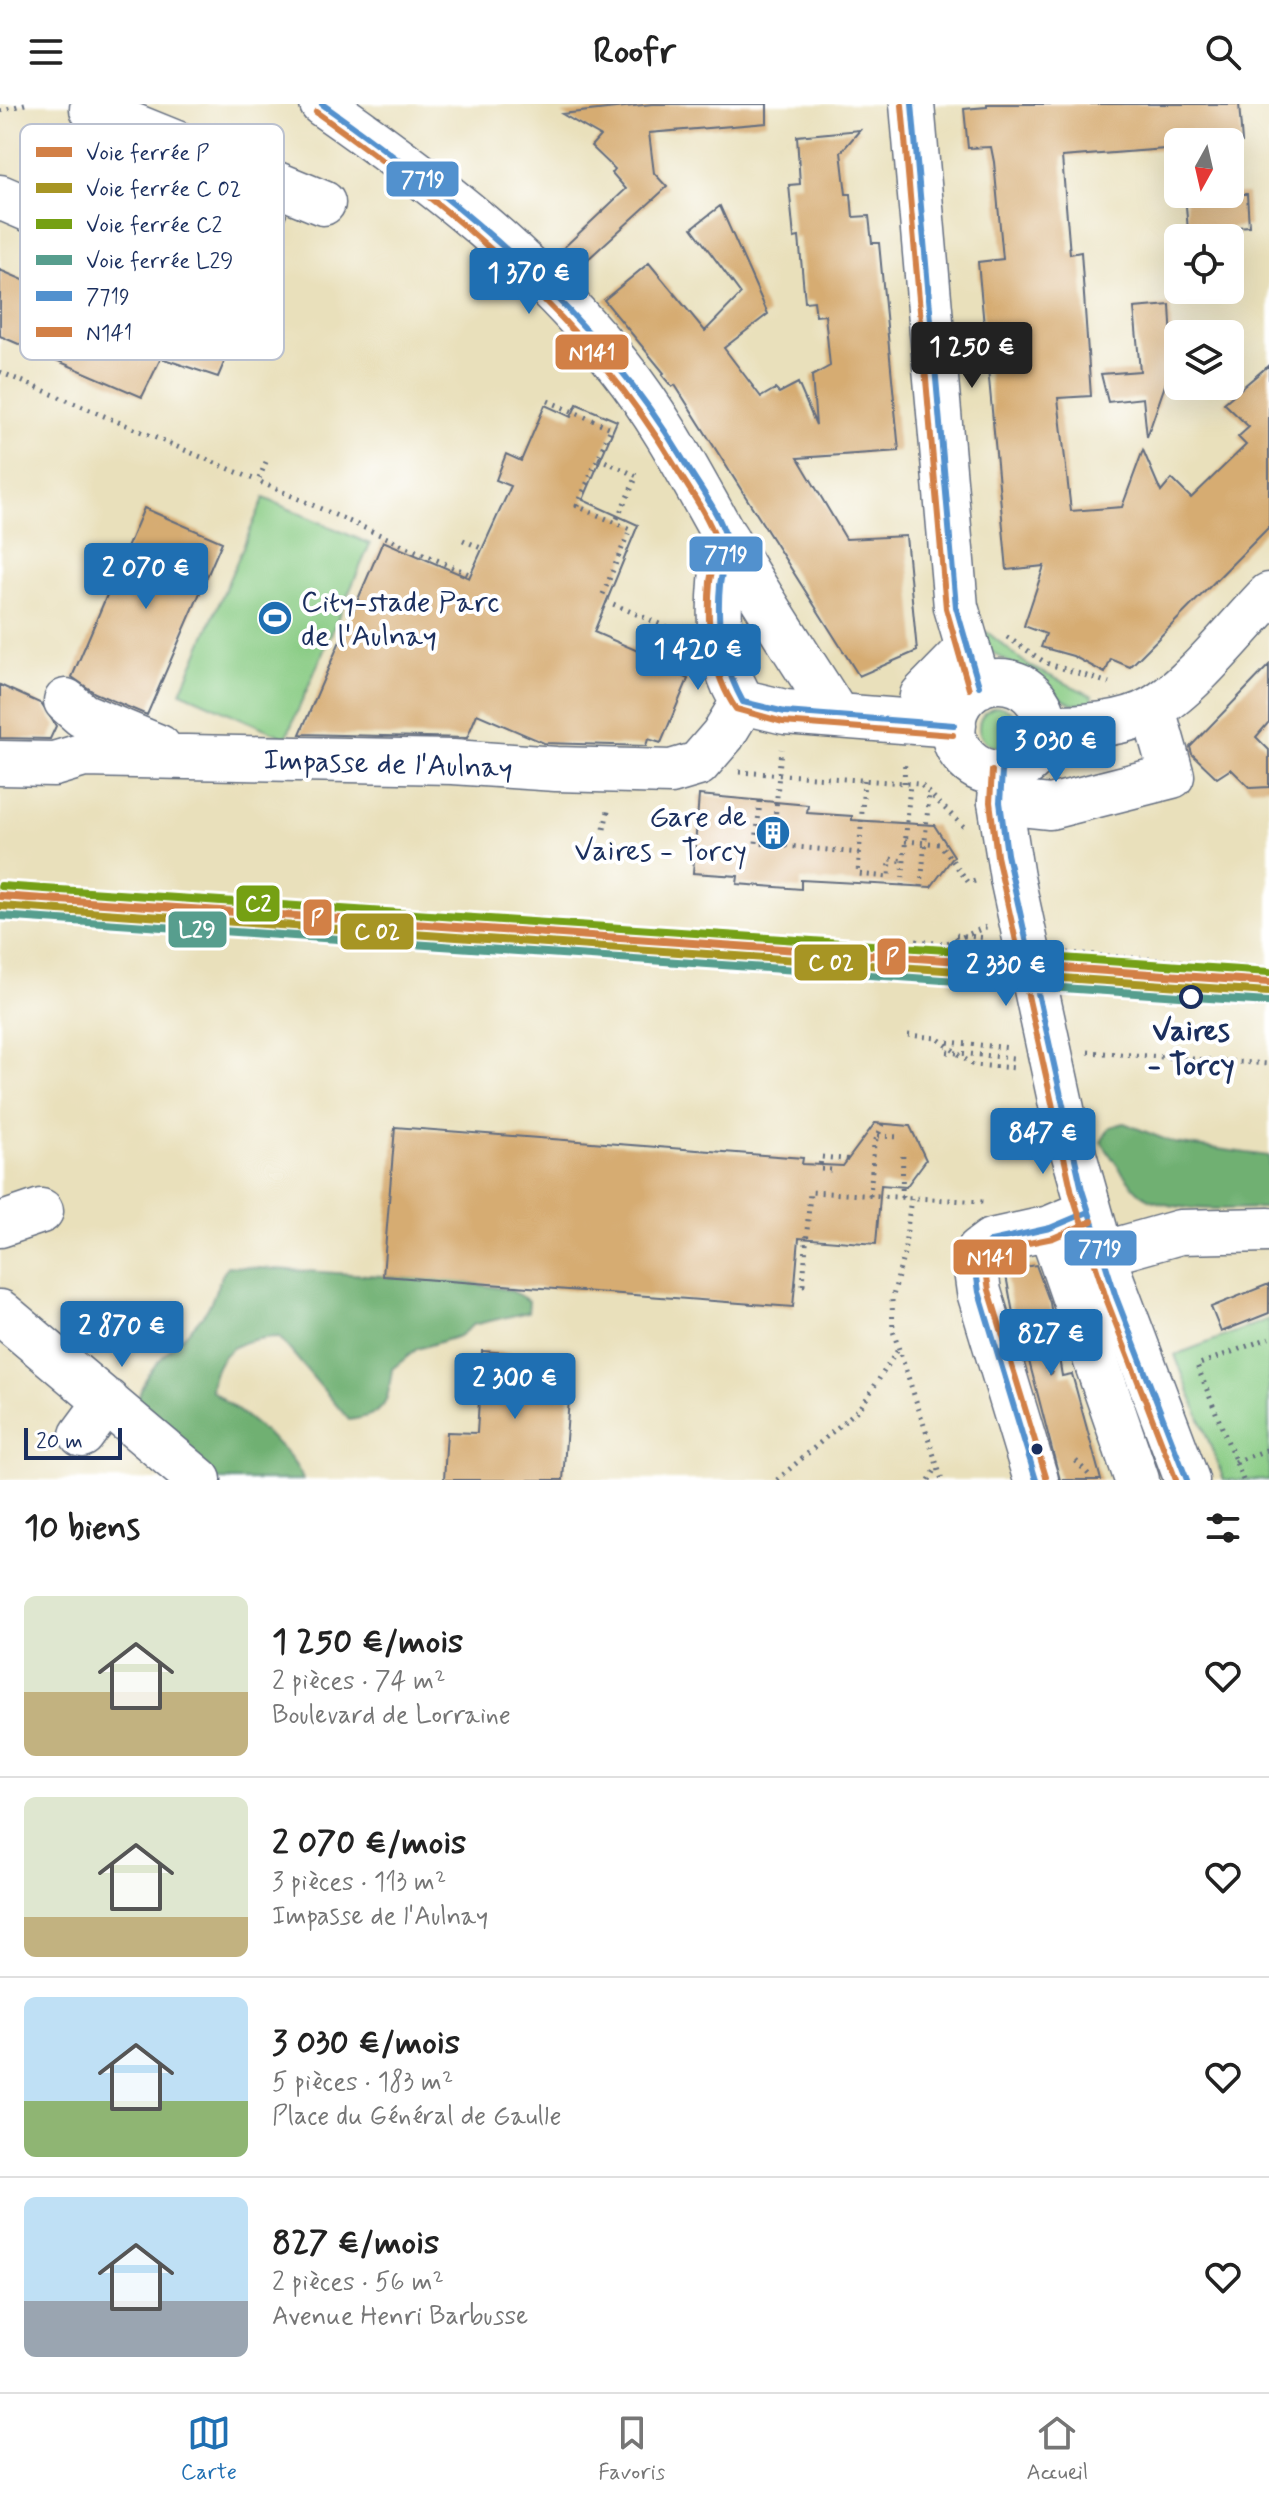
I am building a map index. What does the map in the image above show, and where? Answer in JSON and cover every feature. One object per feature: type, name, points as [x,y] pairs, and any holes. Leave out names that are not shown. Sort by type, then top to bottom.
[{"type":"street","points":[[94,104],[92,109],[129,124]]},
{"type":"street","points":[[322,104],[467,212],[575,314],[620,366],[674,441],[726,538],[837,716]]},
{"type":"street","points":[[912,104],[956,607],[985,658],[1007,681],[1020,686],[1040,705],[1045,727],[1040,749],[1001,787],[998,878],[1065,1123],[1069,1220],[1137,1480]]},
{"type":"street","points":[[284,187],[323,203]]},
{"type":"street","points":[[0,197],[20,206]]},
{"type":"street","points":[[726,538],[719,587],[723,655],[728,676],[743,702],[763,709],[936,724],[969,762],[1001,787],[1050,807],[1172,776],[1153,709]]},
{"type":"street","points":[[1045,727],[1091,726],[1153,709],[1175,693],[1269,595]]},
{"type":"street","points":[[936,724],[958,706],[985,658]]},
{"type":"street","points":[[66,701],[82,715],[177,757]]},
{"type":"street","name":"Impasse de l'Aulnay","points":[[0,763],[54,764],[84,755],[453,762],[671,772],[698,764],[723,735],[743,702]]},
{"type":"street","points":[[0,1225],[41,1211]]},
{"type":"street","points":[[1069,1220],[1102,1254],[1187,1480]]},
{"type":"street","points":[[1036,1480],[979,1292],[975,1263],[979,1250],[991,1241],[1069,1220]]},
{"type":"street","points":[[1102,1254],[1180,1232],[1269,1230]]},
{"type":"street","points":[[0,1312],[98,1399],[199,1480]]},
{"type":"path","points":[[0,111],[25,104]]},
{"type":"path","points":[[0,372],[471,575]]},
{"type":"path","points":[[548,401],[611,428],[577,506],[630,529],[604,600],[685,634],[691,646]]},
{"type":"path","points":[[598,458],[637,476],[615,523]]},
{"type":"path","points":[[258,481],[266,462]]},
{"type":"path","points":[[463,540],[483,549]]},
{"type":"path","points":[[698,658],[698,670]]},
{"type":"path","points":[[985,658],[1046,663],[1081,677],[1116,684]]},
{"type":"path","points":[[773,845],[782,744]]},
{"type":"path","points":[[734,772],[920,784],[976,838]]},
{"type":"path","points":[[864,780],[858,874],[889,877],[890,859],[904,861]]},
{"type":"path","points":[[902,886],[910,783]]},
{"type":"path","points":[[921,887],[929,793]]},
{"type":"path","points":[[760,801],[756,843],[859,853]]},
{"type":"path","points":[[604,829],[607,818]]},
{"type":"path","points":[[905,841],[940,844],[969,883],[998,878]]},
{"type":"path","points":[[947,868],[957,869]]},
{"type":"path","points":[[916,941],[945,944]]},
{"type":"path","points":[[1066,953],[1269,968]]},
{"type":"path","points":[[908,1035],[937,1038],[973,1065],[1027,1068]]},
{"type":"path","points":[[948,1042],[1018,1048]]},
{"type":"path","points":[[947,1052],[1015,1058]]},
{"type":"path","points":[[1086,1052],[1269,1064]]},
{"type":"path","points":[[870,1196],[878,1136],[883,1124]]},
{"type":"path","points":[[878,1136],[902,1137]]},
{"type":"path","points":[[902,1198],[903,1150]]},
{"type":"path","points":[[813,1156],[853,1160]]},
{"type":"path","points":[[821,1157],[820,1169],[831,1170]]},
{"type":"path","points":[[795,1284],[803,1285],[810,1192],[990,1202]]},
{"type":"path","points":[[911,1198],[904,1253],[892,1300],[897,1351],[942,1480]]},
{"type":"path","points":[[1243,1480],[1197,1365],[1269,1338]]},
{"type":"path","points":[[777,1480],[861,1407],[897,1351]]},
{"type":"path","points":[[1040,1359],[1055,1378]]},
{"type":"path","points":[[1235,1462],[1269,1449]]},
{"type":"path","points":[[1076,1461],[1092,1478]]},
{"type":"path","points":[[929,1480],[937,1466]]},
{"type":"green space","name":"City-stade Parc de l'Aulnay","points":[[264,498],[370,544],[286,738],[181,692]]},
{"type":"green space","points":[[987,632],[1029,666],[1093,696],[1091,704],[1072,704],[1038,679],[988,650],[975,636]]},
{"type":"green space","points":[[999,707],[1013,713],[1019,727],[1013,741],[999,747],[985,741],[979,727],[985,713]]},
{"type":"green space","points":[[1124,1123],[1174,1143],[1269,1156],[1269,1208],[1201,1209],[1150,1199],[1139,1192],[1101,1142],[1110,1127]]},
{"type":"green space","points":[[228,1266],[459,1281],[510,1290],[529,1301],[528,1312],[473,1325],[459,1336],[417,1349],[392,1369],[383,1406],[371,1415],[349,1420],[279,1337],[253,1340],[232,1348],[218,1365],[211,1390],[276,1443],[288,1455],[303,1480],[199,1480],[137,1406],[146,1378],[206,1311]]},
{"type":"green space","points":[[1269,1319],[1269,1480],[1224,1480],[1175,1355]]},
{"type":"building","points":[[652,104],[767,104],[767,123],[649,133],[654,173],[667,187],[575,271],[558,253],[626,189],[612,173],[615,169],[591,146],[600,136],[562,114]]},
{"type":"building","points":[[987,104],[1239,104],[1241,128],[1164,128],[1164,149],[1062,157],[1070,254],[1081,252],[1091,396],[1058,398],[1071,511],[1122,507],[1143,450],[1161,492],[1172,479],[1191,498],[1246,445],[1238,437],[1249,427],[1224,403],[1228,400],[1244,400],[1244,386],[1269,365],[1269,527],[1130,667],[1111,659],[1105,673],[1073,656],[1041,647],[1046,634],[1024,626],[1044,566],[1007,570],[978,262],[1003,259],[994,162],[991,147],[968,148],[964,109],[987,107]]},
{"type":"building","points":[[860,130],[841,152],[846,194],[851,194],[853,217],[869,216],[872,243],[879,243],[899,451],[798,458],[846,539],[906,536],[917,651],[859,676],[675,385],[672,387],[604,300],[649,263],[705,331],[741,294],[692,228],[720,206],[768,314],[724,348],[761,397],[775,389],[779,393],[798,383],[816,425],[812,376],[830,366],[825,315],[816,316],[814,301],[805,302],[799,237],[794,238],[789,185],[800,184],[797,136]]},
{"type":"building","points":[[1244,194],[1247,194],[1249,226],[1187,224],[1186,208],[1244,208]]},
{"type":"building","points":[[0,270],[20,279],[20,345],[0,336]]},
{"type":"building","points":[[1170,305],[1171,320],[1164,320],[1164,388],[1147,437],[1143,398],[1108,402],[1101,374],[1140,371],[1134,308]]},
{"type":"building","points":[[56,360],[160,360],[142,397]]},
{"type":"building","points":[[167,360],[225,360],[218,377]]},
{"type":"building","points":[[577,404],[617,421],[583,500],[638,525],[594,632],[661,661],[659,665],[688,679],[661,743],[648,739],[646,746],[544,743],[477,714],[467,738],[300,734],[383,541],[469,578],[511,486],[496,480],[506,454],[521,461],[545,405],[571,417]]},
{"type":"building","points":[[144,508],[222,542],[147,715],[95,693],[72,677]]},
{"type":"building","points":[[1269,665],[1269,722],[1256,737],[1269,750],[1269,787],[1250,788],[1231,769],[1217,778],[1192,754],[1190,747]]},
{"type":"building","points":[[0,685],[42,704],[56,726],[50,739],[0,738]]},
{"type":"building","name":"Gare de Vaires - Torcy","points":[[699,795],[808,805],[807,813],[852,816],[852,820],[934,825],[954,856],[931,887],[801,880],[801,889],[737,884],[738,876],[693,873]]},
{"type":"building","points":[[875,1123],[910,1126],[926,1160],[906,1187],[881,1185],[876,1244],[799,1238],[793,1307],[383,1276],[395,1127],[803,1158],[802,1164],[843,1166]]},
{"type":"building","points":[[1036,1265],[1050,1303],[1062,1376],[1072,1374],[1101,1480],[1060,1480],[1029,1361],[1026,1362],[1015,1324],[1005,1270]]},
{"type":"building","points":[[1269,1284],[1269,1313],[1221,1332],[1211,1307]]},
{"type":"building","points":[[482,1351],[572,1358],[563,1480],[444,1480],[447,1432],[477,1433]]},
{"type":"rail line","name":"C2","points":[[1,886],[1269,972]]},
{"type":"rail line","name":"P","points":[[0,896],[1269,982]]},
{"type":"rail line","name":"L29","points":[[0,916],[1268,1002]]},
{"type":"transit line","name":"7719","points":[[322,104],[424,180],[521,263],[566,307],[647,404],[710,503],[724,531],[726,545],[720,585],[720,631],[730,674],[743,702],[785,712],[954,725]]},
{"type":"transit line","name":"7719","points":[[912,104],[956,607],[979,686]]},
{"type":"transit line","name":"N141","points":[[902,105],[946,608],[969,689]]},
{"type":"transit line","name":"N141","points":[[316,112],[418,188],[514,271],[559,315],[640,412],[696,499],[714,534],[716,546],[709,615],[712,648],[721,680],[736,709],[783,722],[953,735]]},
{"type":"transit line","name":"N141","points":[[992,771],[990,802],[997,856],[1072,1193],[1107,1301],[1176,1480]]},
{"type":"transit line","name":"7719","points":[[1002,772],[1000,802],[1007,854],[1082,1190],[1116,1297],[1187,1480]]},
{"type":"transit line","points":[[0,906],[1268,992]]},
{"type":"transit line","name":"7719","points":[[1036,1480],[979,1292],[975,1263],[979,1250],[991,1241],[1050,1228],[1088,1212]]},
{"type":"transit line","name":"N141","points":[[1046,1477],[989,1290],[985,1264],[995,1250],[1053,1238],[1092,1221]]},
{"type":"place","name":"City-stade Parc de l'Aulnay","points":[[275,618]]},
{"type":"place","name":"Gare de Vaires - Torcy","points":[[773,833]]},
{"type":"place","name":"Vaires - Torcy","points":[[1191,997]]}]
